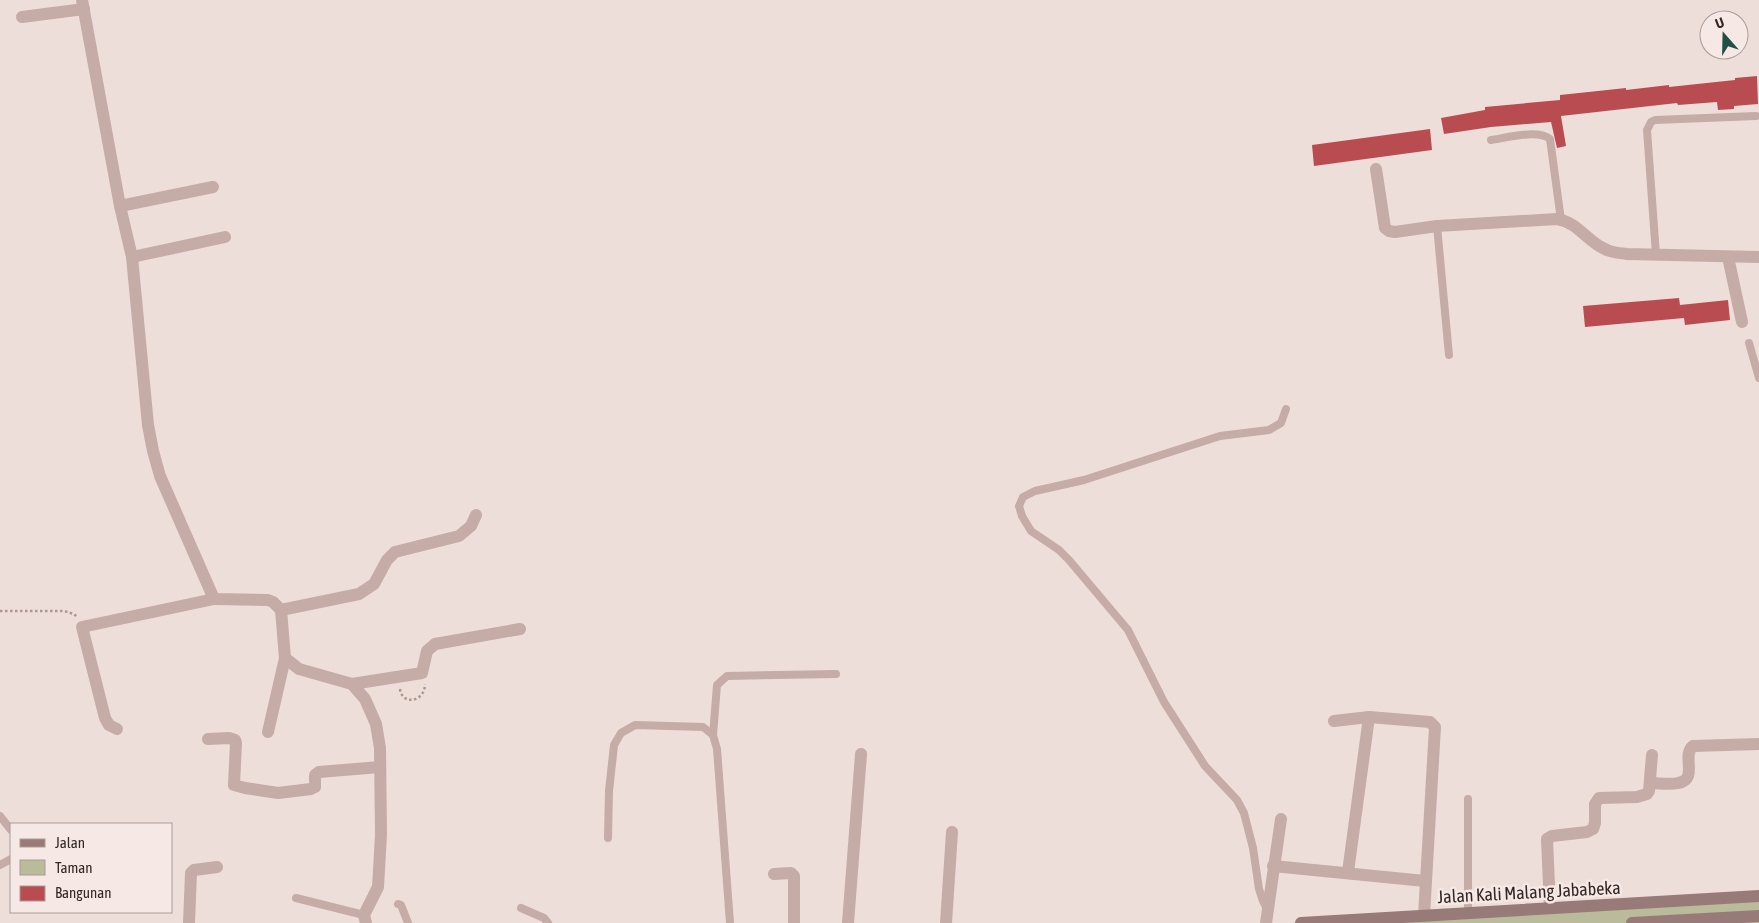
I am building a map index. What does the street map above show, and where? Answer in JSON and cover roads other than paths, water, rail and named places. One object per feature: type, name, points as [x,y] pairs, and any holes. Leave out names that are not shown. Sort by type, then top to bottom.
[{"type":"main road","name":"Jalan Kali Malang Jababeka","points":[[1301,923],[1759,896]]},
{"type":"main road","points":[[1632,923],[1759,916]]},
{"type":"street","points":[[22,16],[83,5],[120,206],[132,258],[148,425],[153,451],[160,476],[214,599]]},
{"type":"street","points":[[1376,169],[1387,230],[1395,232],[1437,226],[1561,220],[1570,223],[1597,245],[1608,251],[1656,255],[1759,257]]},
{"type":"street","points":[[120,206],[213,186]]},
{"type":"street","points":[[132,258],[225,237]]},
{"type":"street","points":[[1728,257],[1742,322]]},
{"type":"street","points":[[281,610],[359,594],[374,584],[387,560],[395,552],[459,536],[471,526],[476,515]]},
{"type":"street","points":[[117,729],[109,725],[105,718],[82,627],[214,599],[268,600],[281,610],[285,658],[268,732]]},
{"type":"street","points":[[352,684],[422,673],[427,651],[435,644],[520,629]]},
{"type":"street","points":[[285,658],[299,669],[344,680],[352,684],[365,699],[376,724],[380,748],[381,835],[378,887],[365,919]]},
{"type":"street","points":[[1348,872],[1369,717]]},
{"type":"street","points":[[1334,721],[1369,717],[1430,722],[1435,727],[1424,916]]},
{"type":"street","points":[[208,738],[229,738],[235,740],[234,785],[245,788],[278,793],[311,789],[315,787],[315,774],[319,772],[380,767]]},
{"type":"street","points":[[1650,783],[1679,783],[1685,781],[1689,775],[1688,753],[1693,746],[1759,744]]},
{"type":"street","points":[[848,923],[861,754]]},
{"type":"street","points":[[1550,909],[1548,839],[1552,836],[1587,832],[1593,829],[1595,823],[1595,804],[1598,798],[1645,796],[1649,791],[1652,755]]},
{"type":"street","points":[[1266,923],[1281,819]]},
{"type":"street","points":[[946,923],[952,832]]},
{"type":"street","points":[[1273,866],[1425,881]]},
{"type":"street","points":[[190,923],[191,873],[194,870],[217,867]]},
{"type":"street","points":[[774,874],[791,873],[794,876],[794,923]]},
{"type":"lane","points":[[1656,255],[1647,130],[1651,122],[1655,120],[1756,116]]},
{"type":"lane","points":[[1492,140],[1534,134],[1546,135],[1550,139],[1561,220]]},
{"type":"lane","points":[[1437,226],[1449,355]]},
{"type":"lane","points":[[1749,343],[1759,378]]},
{"type":"lane","points":[[1268,909],[1259,889],[1253,848],[1244,813],[1237,800],[1206,766],[1164,702],[1128,630],[1069,560],[1059,550],[1031,531],[1022,516],[1019,506],[1023,497],[1035,491],[1084,480],[1220,436],[1269,430],[1281,423],[1286,409]]},
{"type":"lane","points":[[730,923],[716,749],[712,734],[717,685],[720,680],[727,676],[836,674]]},
{"type":"lane","points":[[608,838],[609,791],[614,745],[621,733],[635,725],[703,727],[712,734]]},
{"type":"lane","points":[[1468,799],[1468,914]]},
{"type":"lane","points":[[0,816],[10,829]]},
{"type":"lane","points":[[296,898],[365,919]]},
{"type":"lane","points":[[398,904],[401,905],[408,923]]},
{"type":"lane","points":[[521,908],[544,918],[548,923]]}]
